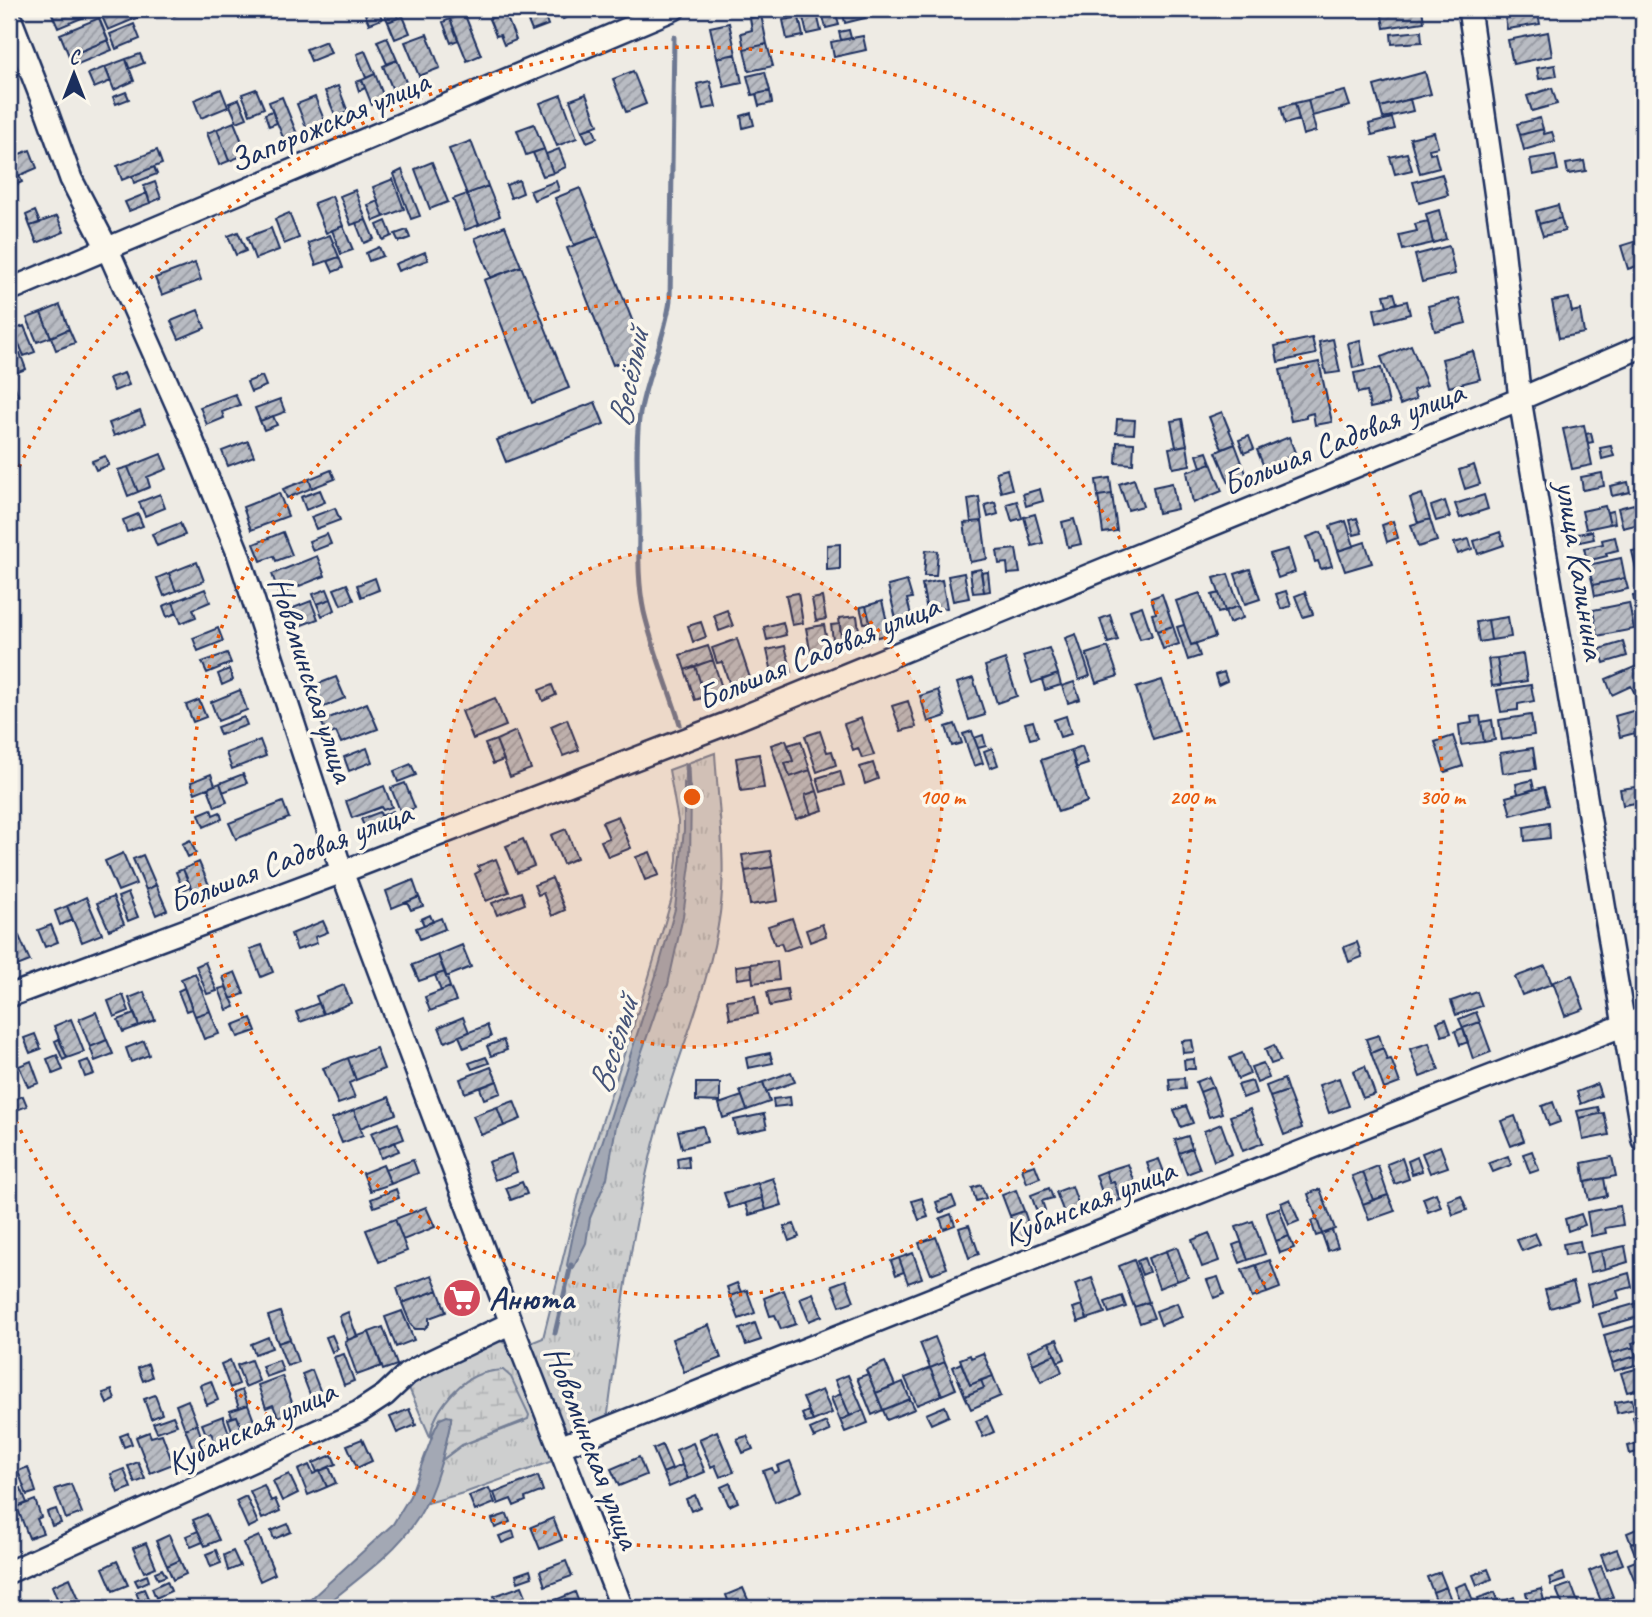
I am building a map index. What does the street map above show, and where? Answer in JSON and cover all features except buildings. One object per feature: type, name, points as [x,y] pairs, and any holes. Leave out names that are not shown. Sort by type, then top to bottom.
[{"type":"street","name":"Запорожская улица","points":[[9,290],[674,9]]},
{"type":"street","name":"улица Калинина","points":[[1469,9],[1503,246],[1520,399],[1634,1022],[1643,1140]]},
{"type":"street","name":"Новоминская улица","points":[[9,15],[71,179],[108,250],[191,437],[238,553],[342,872],[511,1323],[622,1608]]},
{"type":"street","name":"Большая Садовая улица","points":[[9,996],[342,872],[723,725],[1520,399],[1643,346]]},
{"type":"street","name":"Кубанская улица","points":[[560,1447],[1466,1086],[1634,1022]]},
{"type":"street","name":"Кубанская улица","points":[[9,1572],[359,1412],[385,1395],[407,1374],[511,1323]]},
{"type":"green space","points":[[715,753],[723,874],[715,940],[649,1163],[628,1273],[607,1421],[565,1437],[528,1344],[543,1338],[580,1190],[672,898],[678,821],[669,770]]},
{"type":"green space","points":[[496,1339],[515,1348],[558,1459],[467,1492],[424,1504],[442,1460],[462,1445],[524,1422],[493,1371],[468,1380],[452,1394],[439,1411],[431,1439],[409,1388],[415,1379]]},
{"type":"green space","points":[[503,1370],[511,1377],[529,1415],[528,1419],[462,1445],[442,1460],[451,1417],[440,1419],[431,1439],[435,1421],[445,1402],[467,1380]]},
{"type":"shaded area","points":[[684,783],[691,787],[690,865],[683,916],[668,985],[658,1005],[616,1126],[607,1178],[590,1218],[586,1243],[573,1269],[568,1268],[574,1230],[675,909],[684,830]]},
{"type":"shaded area","points":[[451,1417],[451,1420],[435,1483],[409,1531],[374,1566],[322,1608],[301,1608],[393,1524],[410,1496],[440,1419]]},
{"type":"waterway","name":"Весёлый","points":[[674,37],[670,300],[642,404],[637,455],[640,588],[652,640],[680,724]]},
{"type":"waterway","name":"Весёлый","points":[[687,766],[688,789]]},
{"type":"waterway","name":"Весёлый","points":[[555,1333],[571,1265]]},
{"type":"place","name":"Анюта","points":[[462,1298]]}]
